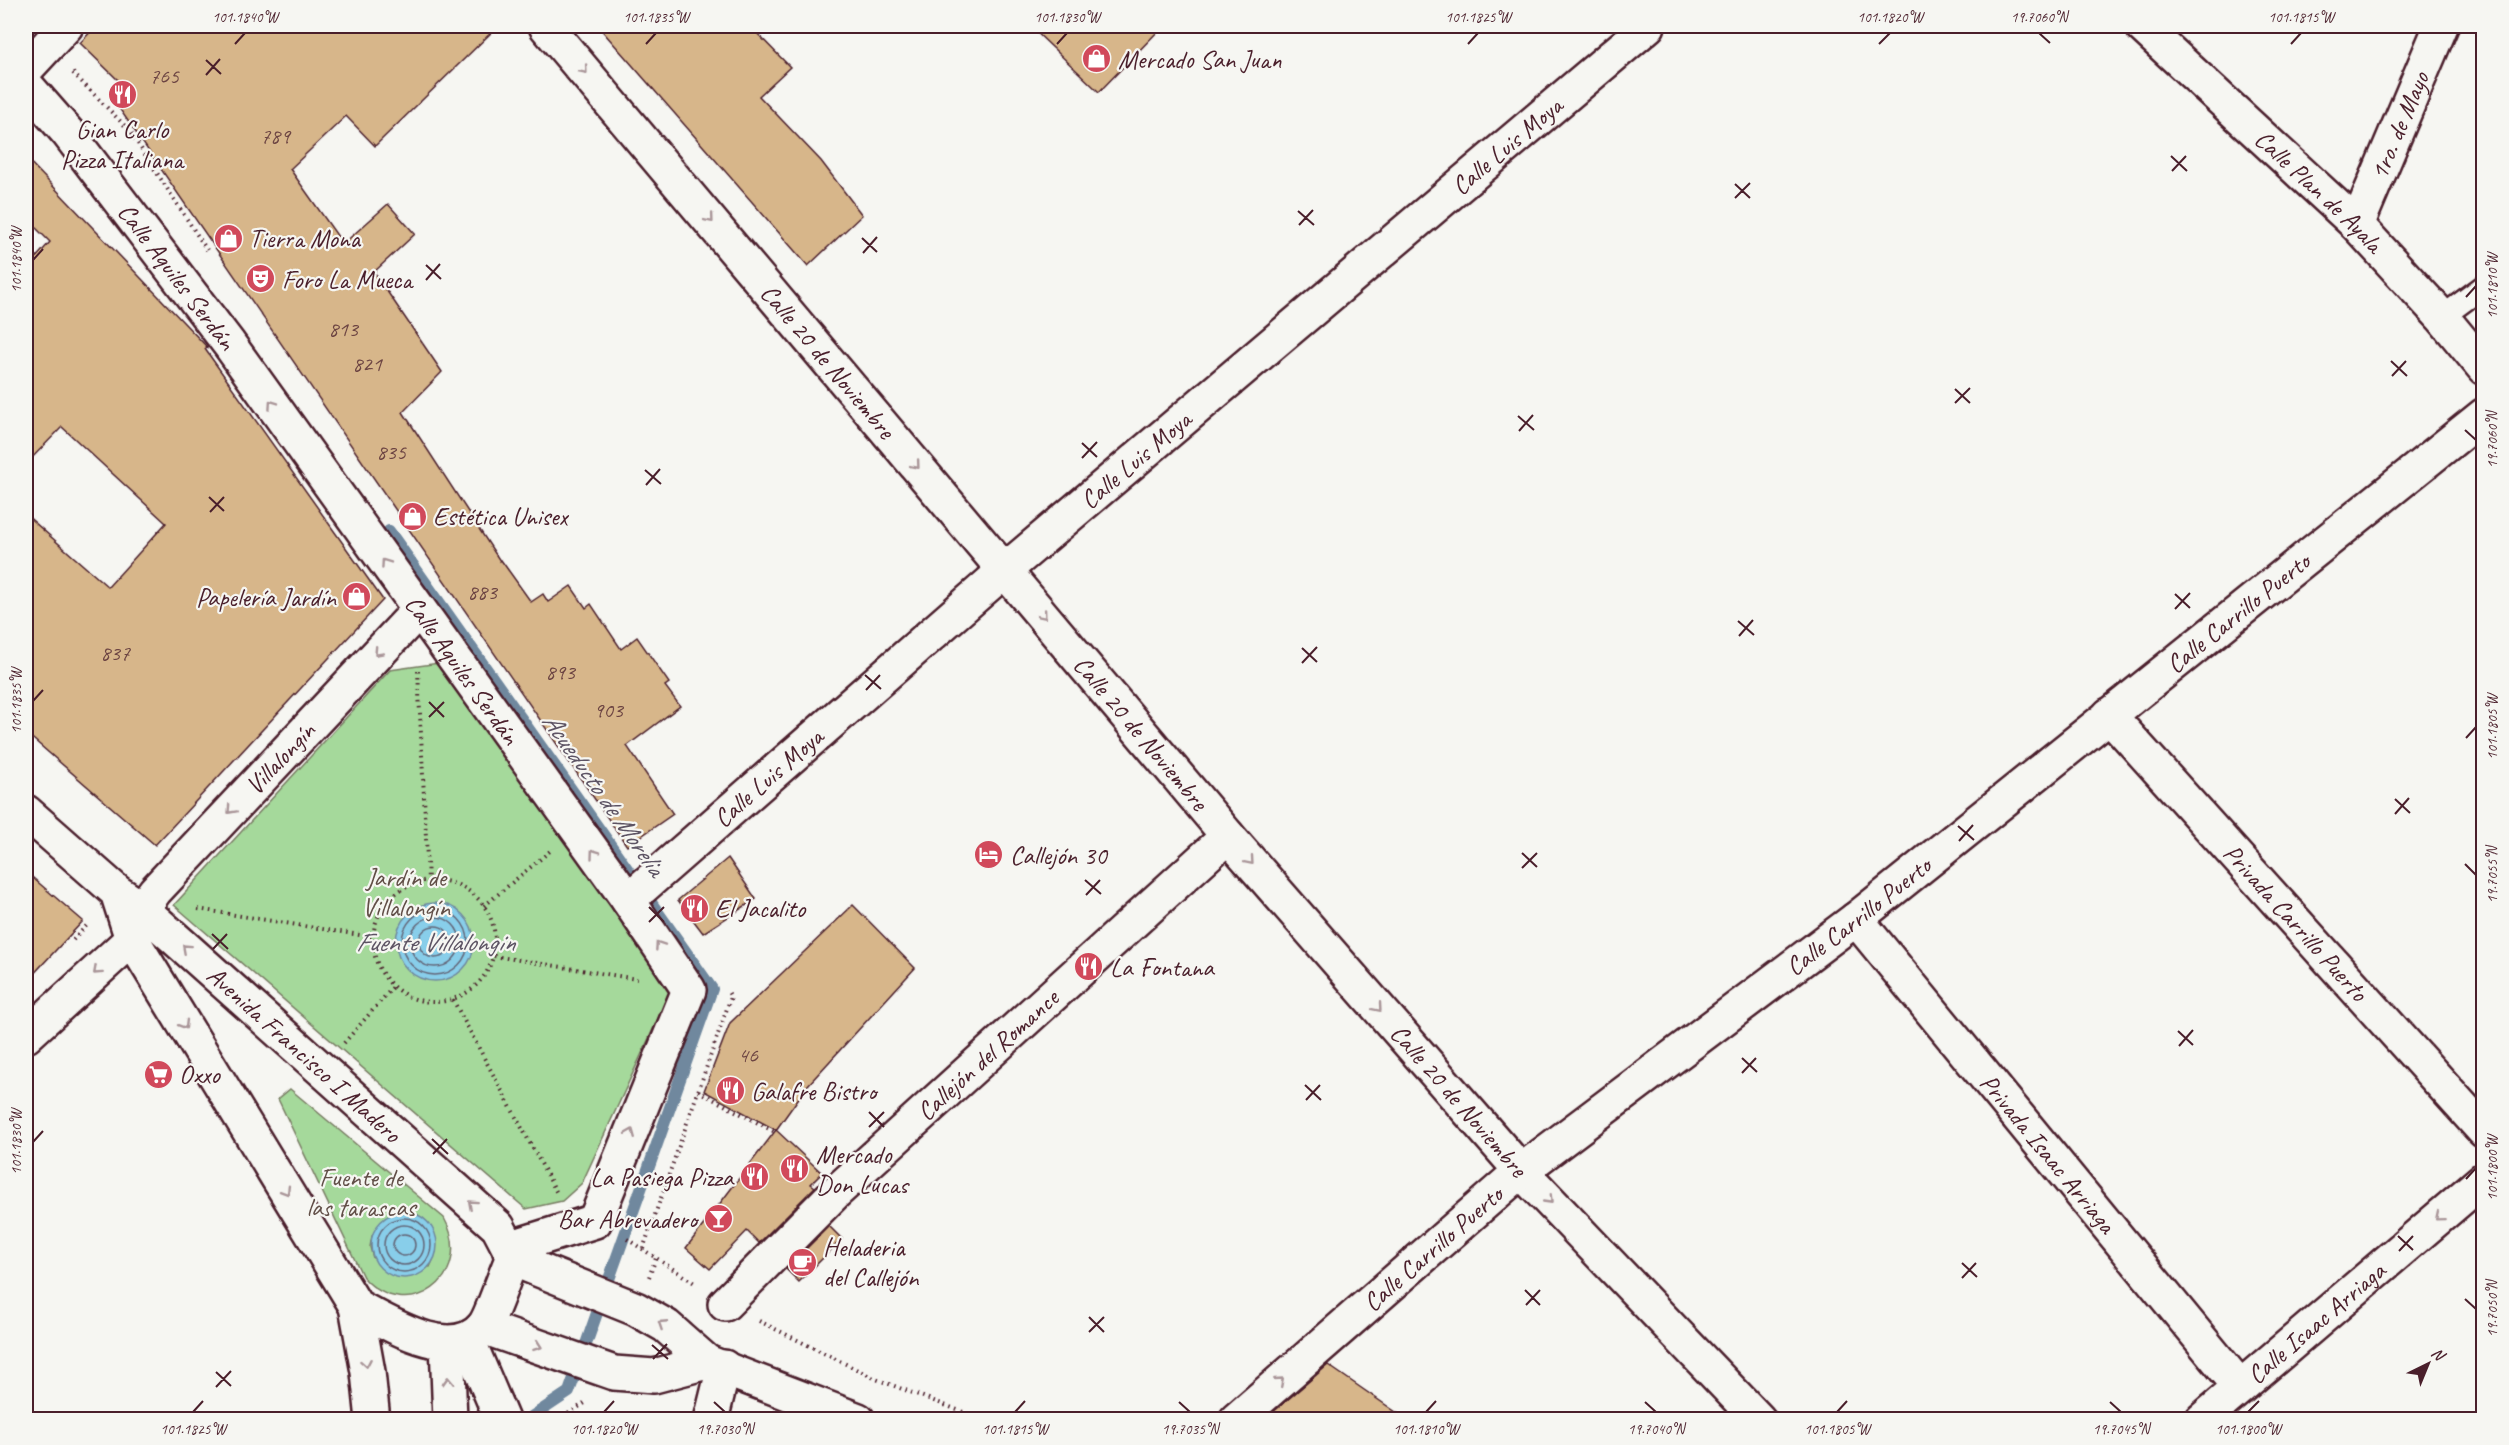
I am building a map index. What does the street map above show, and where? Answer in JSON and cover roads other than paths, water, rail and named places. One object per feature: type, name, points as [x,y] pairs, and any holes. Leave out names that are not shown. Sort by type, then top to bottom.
[{"type":"street","points":[[26,69],[66,26]]},
{"type":"street","name":"Calle 20 de Noviembre","points":[[546,26],[1227,836],[1521,1171],[1759,1419]]},
{"type":"street","name":"Calle Luis Moya","points":[[628,900],[1005,570],[1648,26]]},
{"type":"street","name":"Calle Plan de Ayala","points":[[2142,26],[2357,225],[2442,317],[2484,368]]},
{"type":"street","name":"1ro. de Mayo","points":[[2357,225],[2441,26]]},
{"type":"street","name":"Calle Aquiles Serdán","points":[[26,85],[68,133],[230,344],[628,900],[689,990],[595,1221],[510,1254]]},
{"type":"street","name":"Calle Carrillo Puerto","points":[[1236,1419],[1521,1171],[1856,919],[2484,415]]},
{"type":"street","name":"Villalongín","points":[[129,900],[156,891],[419,610]]},
{"type":"street","name":"Privada Carrillo Puerto","points":[[2109,715],[2484,1131]]},
{"type":"street","name":"Avenida Francisco I Madero","points":[[26,812],[129,900],[498,1227],[510,1254]]},
{"type":"street","name":"Callejón del Romance","points":[[725,1304],[836,1192],[1227,836]]},
{"type":"street","name":"Avenida Francisco I Madero","points":[[129,900],[132,939],[356,1306]]},
{"type":"street","name":"Privada Isaac Arriaga","points":[[1856,919],[2240,1387]]},
{"type":"street","points":[[26,1035],[132,939]]},
{"type":"street","name":"Calle Isaac Arriaga","points":[[2202,1419],[2484,1179]]},
{"type":"street","points":[[450,1419],[466,1337],[510,1254],[636,1309],[666,1326],[715,1364],[858,1419]]},
{"type":"street","points":[[356,1306],[407,1333],[466,1337],[614,1373],[654,1376],[715,1364]]},
{"type":"street","points":[[356,1306],[368,1372],[373,1419]]},
{"type":"street","points":[[466,1337],[502,1419]]},
{"type":"street","points":[[711,1419],[715,1364]]},
{"type":"lane","points":[[2442,317],[2484,286]]},
{"type":"water","name":"Fuente Villalongin","points":[[435,903],[450,906],[462,915],[471,927],[474,942],[471,957],[462,969],[450,978],[435,981],[420,978],[408,969],[399,957],[396,942],[399,927],[408,915],[420,906]]},
{"type":"water","name":"Fuente de las tarascas","points":[[398,1212],[410,1212],[422,1217],[432,1227],[437,1245],[435,1258],[422,1273],[410,1278],[398,1278],[386,1273],[376,1263],[371,1251],[371,1239],[376,1227],[386,1217]]},
{"type":"waterway","name":"Acueducto de Morelia","points":[[389,531],[712,989],[569,1392],[527,1420]]},
{"type":"place","name":"Mercado San Juan","points":[[1097,59]]},
{"type":"place","name":"Gian Carlo Pizza Italiana","points":[[122,95]]},
{"type":"place","name":"Tierra Mona","points":[[228,238]]},
{"type":"place","name":"Foro La Mueca","points":[[261,279]]},
{"type":"place","name":"Estética Unisex","points":[[412,516]]},
{"type":"place","name":"Papelería Jardín","points":[[357,597]]},
{"type":"place","name":"Callejón 30","points":[[989,855]]},
{"type":"place","name":"El Jacalito","points":[[694,908]]},
{"type":"place","name":"La Fontana","points":[[1089,967]]},
{"type":"place","name":"Oxxo","points":[[158,1074]]},
{"type":"place","name":"Galafre Bistro","points":[[730,1091]]},
{"type":"place","name":"Mercado Don Lucas","points":[[795,1169]]},
{"type":"place","name":"La Pasiega Pizza","points":[[754,1177]]},
{"type":"place","name":"Bar Abrevadero","points":[[718,1219]]},
{"type":"place","name":"Heladeria del Callejón","points":[[802,1262]]},
{"type":"park label","name":"Jardín de Villalongín","points":[[406,892]]}]
